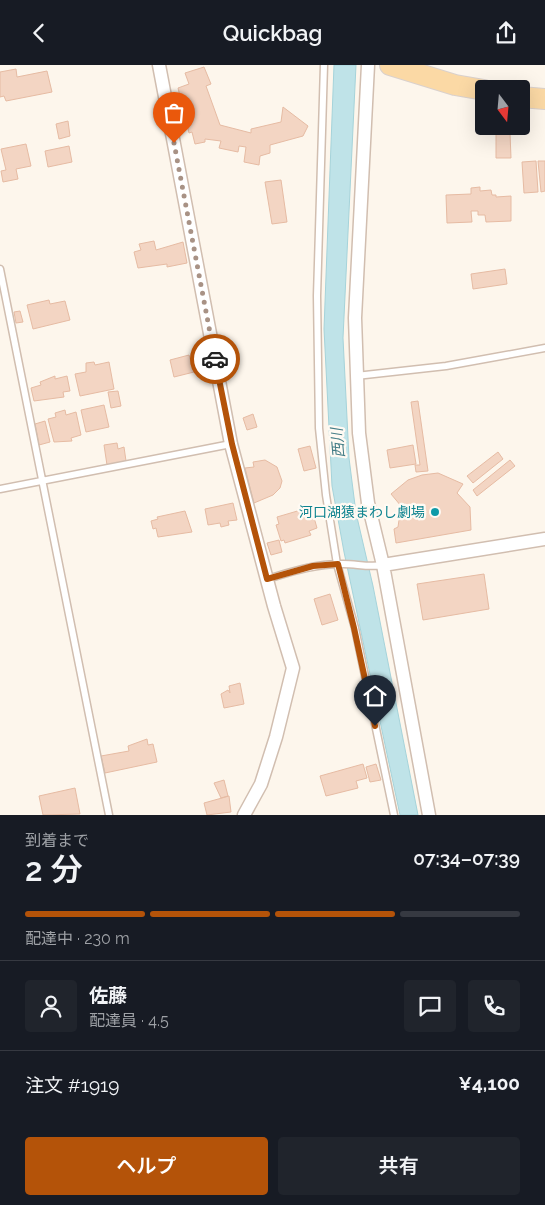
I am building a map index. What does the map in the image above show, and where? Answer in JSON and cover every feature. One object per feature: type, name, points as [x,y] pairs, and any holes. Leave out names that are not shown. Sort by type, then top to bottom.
[{"type":"main road","points":[[390,65],[455,85],[475,88]]},
{"type":"main road","points":[[530,98],[545,99]]},
{"type":"street","points":[[159,65],[232,444],[267,579],[293,668],[276,737],[261,784],[244,815]]},
{"type":"street","points":[[368,65],[355,308],[356,376],[363,471],[379,566],[429,815]]},
{"type":"street","points":[[379,566],[545,539]]},
{"type":"lane","points":[[324,65],[317,349],[319,428],[326,495],[394,815]]},
{"type":"lane","points":[[0,269],[109,815]]},
{"type":"lane","points":[[356,376],[446,365],[545,349]]},
{"type":"lane","points":[[0,489],[232,444]]},
{"type":"lane","points":[[267,579],[313,566],[340,564],[379,566]]},
{"type":"water","name":"西川","points":[[334,65],[356,65],[343,338],[349,458],[356,513],[373,586],[418,815],[400,815],[344,552],[332,486],[324,329]]},
{"type":"building","points":[[204,67],[211,84],[206,86],[220,125],[251,133],[251,129],[281,122],[283,107],[308,126],[303,136],[270,145],[270,153],[260,156],[259,165],[244,162],[246,147],[239,146],[238,152],[219,148],[221,141],[205,139],[205,142],[195,144],[192,132],[189,133],[178,88],[189,84],[185,73]]},
{"type":"building","points":[[16,69],[17,77],[47,71],[52,92],[6,101],[4,96],[0,97],[0,72]]},
{"type":"building","points":[[68,121],[70,136],[59,139],[56,124]]},
{"type":"building","points":[[496,135],[510,135],[511,158],[496,158]]},
{"type":"building","points":[[26,144],[31,166],[16,169],[18,179],[3,182],[1,171],[6,170],[1,149]]},
{"type":"building","points":[[69,146],[72,162],[48,167],[45,151]]},
{"type":"building","points":[[536,161],[538,192],[524,193],[522,162]]},
{"type":"building","points":[[538,161],[545,161],[545,191],[541,192]]},
{"type":"building","points":[[281,180],[287,222],[272,224],[265,182]]},
{"type":"building","points":[[480,187],[480,191],[491,190],[492,195],[496,195],[496,197],[511,196],[511,221],[486,222],[485,215],[478,215],[478,211],[471,211],[472,222],[447,223],[446,195],[471,194],[471,188]]},
{"type":"building","points":[[154,241],[156,250],[183,242],[187,263],[167,267],[167,264],[138,268],[134,252],[141,250],[139,244]]},
{"type":"building","points":[[505,269],[507,284],[473,289],[471,274]]},
{"type":"building","points":[[49,300],[50,304],[65,301],[70,320],[33,329],[27,305]]},
{"type":"building","points":[[20,311],[23,322],[16,323],[14,312]]},
{"type":"building","points":[[189,355],[194,372],[174,377],[170,360]]},
{"type":"building","points":[[94,362],[95,365],[109,362],[114,389],[80,396],[75,374],[86,372],[86,363]]},
{"type":"building","points":[[55,376],[55,379],[67,376],[70,391],[63,392],[64,397],[34,401],[31,388],[41,385],[40,382]]},
{"type":"building","points":[[118,391],[121,406],[111,408],[108,392]]},
{"type":"building","points":[[418,401],[428,471],[416,472],[415,465],[420,465],[411,402]]},
{"type":"building","points":[[104,405],[109,427],[86,432],[81,410]]},
{"type":"building","points":[[65,410],[66,415],[76,412],[81,435],[71,438],[72,441],[54,442],[48,419],[56,417],[55,413]]},
{"type":"building","points":[[253,414],[257,427],[247,430],[243,418]]},
{"type":"building","points":[[45,421],[50,442],[39,445],[35,424]]},
{"type":"building","points":[[117,443],[118,449],[124,447],[126,461],[107,465],[104,445]]},
{"type":"building","points":[[413,445],[416,464],[390,468],[387,450]]},
{"type":"building","points":[[310,446],[316,468],[304,471],[298,449]]},
{"type":"building","points":[[498,452],[503,459],[473,483],[467,476]]},
{"type":"building","points":[[265,460],[277,467],[282,481],[280,488],[273,495],[254,503],[245,468],[254,467],[253,462]]},
{"type":"building","points":[[510,460],[515,466],[477,496],[473,490]]},
{"type":"building","name":"河口湖猿まわし劇場","points":[[438,473],[463,484],[457,493],[470,507],[471,530],[396,543],[394,529],[398,527],[401,506],[391,494],[408,480],[422,475]]},
{"type":"building","points":[[233,503],[237,520],[228,521],[229,525],[221,527],[220,523],[208,525],[205,509]]},
{"type":"building","points":[[311,507],[317,528],[309,531],[311,535],[285,543],[284,540],[281,541],[276,525],[279,524],[277,517]]},
{"type":"building","points":[[185,511],[192,532],[158,537],[156,528],[153,529],[151,521],[158,519],[157,517]]},
{"type":"building","points":[[279,540],[282,552],[271,555],[267,543]]},
{"type":"building","points":[[484,574],[489,609],[423,620],[417,584]]},
{"type":"building","points":[[330,594],[338,620],[322,625],[314,599]]},
{"type":"building","points":[[240,683],[244,704],[224,708],[221,694],[228,690],[230,693],[229,686]]},
{"type":"building","points":[[147,739],[148,745],[153,744],[157,762],[105,773],[101,756],[129,751],[128,746]]},
{"type":"building","points":[[363,764],[367,778],[356,781],[358,788],[326,796],[320,776]]},
{"type":"building","points":[[376,764],[381,780],[370,782],[366,767]]},
{"type":"building","points":[[224,780],[228,796],[221,798],[214,783]]},
{"type":"building","points":[[75,788],[80,814],[43,815],[39,796]]},
{"type":"building","points":[[229,796],[231,812],[207,815],[204,803]]},
{"type":"way so far","points":[[174,143],[215,359]]},
{"type":"place","name":"河口湖猿まわし劇場","points":[[435,512]]},
{"type":"route","points":[[215,359],[232,444],[267,579],[313,566],[338,564],[375,726]]}]
